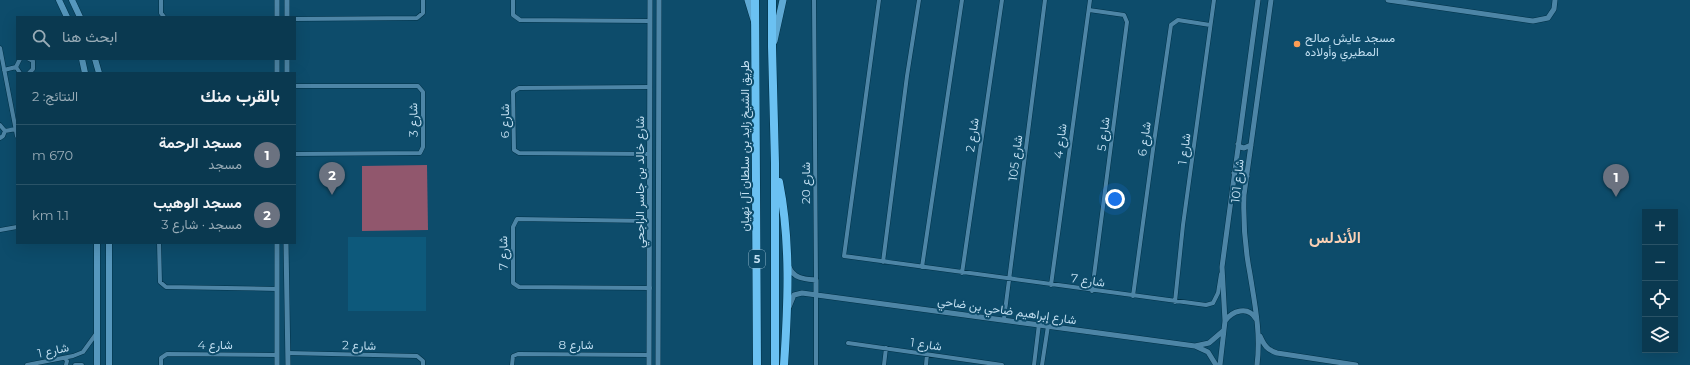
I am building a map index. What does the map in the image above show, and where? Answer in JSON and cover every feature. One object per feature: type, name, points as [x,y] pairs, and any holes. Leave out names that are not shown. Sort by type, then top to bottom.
[{"type":"highway","name":"طريق الشيخ زايد بن سلطان آل نهيان","points":[[755,0],[757,365]]},
{"type":"highway","name":"5","points":[[772,0],[775,163],[775,365]]},
{"type":"highway","points":[[775,163],[782,196],[787,262],[788,313],[784,365]]},
{"type":"main road","points":[[59,0],[67,16]]},
{"type":"main road","points":[[72,0],[80,16]]},
{"type":"main road","name":"طريق الشيخ زايد بن سلطان آل نهيان","points":[[748,0],[755,24]]},
{"type":"main road","points":[[772,47],[780,20],[783,0]]},
{"type":"main road","points":[[82,60],[85,72]]},
{"type":"main road","points":[[95,60],[99,72]]},
{"type":"main road","points":[[97,244],[97,365]]},
{"type":"main road","points":[[108,244],[109,365]]},
{"type":"street","points":[[161,0],[161,13],[163,16]]},
{"type":"street","points":[[277,0],[277,16]]},
{"type":"street","points":[[287,0],[287,16]]},
{"type":"street","points":[[296,20],[417,18],[423,13],[423,0]]},
{"type":"street","points":[[513,0],[513,15],[520,20],[650,21]]},
{"type":"street","name":"شارع خالد بن جاسر الراجحي","points":[[649,365],[650,0]]},
{"type":"street","name":"شارع خالد بن جاسر الراجحي","points":[[658,365],[659,0]]},
{"type":"street","name":"شارع 20","points":[[814,0],[816,365]]},
{"type":"street","name":"شارع 7","points":[[878,0],[844,256],[1206,306],[1213,303],[1218,293],[1222,267]]},
{"type":"street","points":[[883,262],[907,76],[919,0]]},
{"type":"street","points":[[922,267],[962,0]]},
{"type":"street","name":"شارع 2","points":[[962,273],[1002,0]]},
{"type":"street","name":"شارع 105","points":[[1004,319],[1045,0]]},
{"type":"street","name":"شارع 4","points":[[1051,285],[1090,0]]},
{"type":"street","name":"شارع 1","points":[[1175,302],[1183,225],[1214,0]]},
{"type":"street","name":"شارع 101","points":[[1220,365],[1225,321],[1222,267],[1258,0]]},
{"type":"street","name":"شارع 101","points":[[1257,365],[1259,333],[1256,304],[1244,232],[1244,203],[1271,0]]},
{"type":"street","points":[[1388,0],[1533,21],[1548,18],[1554,9],[1555,0]]},
{"type":"street","name":"شارع 5","points":[[1089,10],[1124,15],[1127,22],[1092,291]]},
{"type":"street","name":"شارع 6","points":[[1133,296],[1172,24],[1178,20],[1210,25]]},
{"type":"street","points":[[0,48],[16,129],[5,131]]},
{"type":"street","points":[[4,70],[16,67],[20,60]]},
{"type":"street","points":[[30,72],[34,69],[33,61],[31,60]]},
{"type":"street","points":[[277,60],[277,72]]},
{"type":"street","points":[[287,60],[287,72]]},
{"type":"street","points":[[16,67],[19,72]]},
{"type":"street","name":"شارع 3","points":[[296,86],[418,86],[423,92],[423,147],[420,153],[296,154]]},
{"type":"street","name":"شارع 6","points":[[650,87],[519,88],[514,92],[514,150],[518,153],[650,154]]},
{"type":"street","points":[[0,125],[5,131]]},
{"type":"street","points":[[0,138],[4,136],[5,131]]},
{"type":"street","points":[[1238,144],[1240,147],[1244,148],[1251,145]]},
{"type":"street","points":[[1234,172],[1243,172],[1247,176]]},
{"type":"street","points":[[649,180],[656,182],[659,180]]},
{"type":"street","points":[[649,195],[654,193],[659,197]]},
{"type":"street","name":"شارع 7","points":[[649,221],[517,219],[513,226],[513,283],[519,287],[650,288]]},
{"type":"street","points":[[0,230],[16,227]]},
{"type":"street","points":[[159,244],[160,282],[166,287],[277,289]]},
{"type":"street","points":[[277,244],[277,365]]},
{"type":"street","points":[[286,244],[288,365]]},
{"type":"street","points":[[787,262],[791,272],[798,277],[816,280]]},
{"type":"street","name":"شارع إبراهيم ضاحي بن ضاحي","points":[[788,313],[794,295],[802,293],[816,294],[1195,346],[1208,352],[1216,365]]},
{"type":"street","points":[[1225,321],[1230,314],[1238,310],[1246,311],[1254,315],[1257,322]]},
{"type":"street","points":[[1034,365],[1039,324]]},
{"type":"street","points":[[1042,365],[1048,326]]},
{"type":"street","name":"شارع إبراهيم ضاحي بن ضاحي","points":[[1195,346],[1209,343],[1223,331]]},
{"type":"street","points":[[1259,333],[1265,346],[1270,351],[1356,365]]},
{"type":"street","name":"شارع 1","points":[[27,365],[65,358],[83,352],[97,334]]},
{"type":"street","name":"شارع 1","points":[[848,343],[1002,365]]},
{"type":"street","points":[[884,365],[886,348]]},
{"type":"street","name":"شارع 2","points":[[288,353],[416,356],[423,361],[423,365]]},
{"type":"street","name":"شارع 4","points":[[161,365],[161,358],[167,354],[277,355]]},
{"type":"street","name":"شارع 8","points":[[512,365],[513,356],[518,354],[649,355]]},
{"type":"street","points":[[926,365],[927,354]]},
{"type":"street","points":[[65,358],[67,361],[66,365]]},
{"type":"street","points":[[966,360],[966,365]]},
{"type":"street","name":"شارع 1","points":[[75,365],[82,365]]},
{"type":"shaded area","points":[[427,165],[428,230],[362,231],[362,166]]},
{"type":"shaded area","points":[[348,237],[426,237],[426,311],[348,311]]},
{"type":"place","name":"مسجد عايش صالح المطيري وأولاده","points":[[1297,44]]},
{"type":"place","name":"مسجد الوهيب","points":[[332,195]]},
{"type":"place","name":"مسجد الرحمة","points":[[1616,197]]},
{"type":"district","name":"الأندلس","points":[[1335,237]]}]
